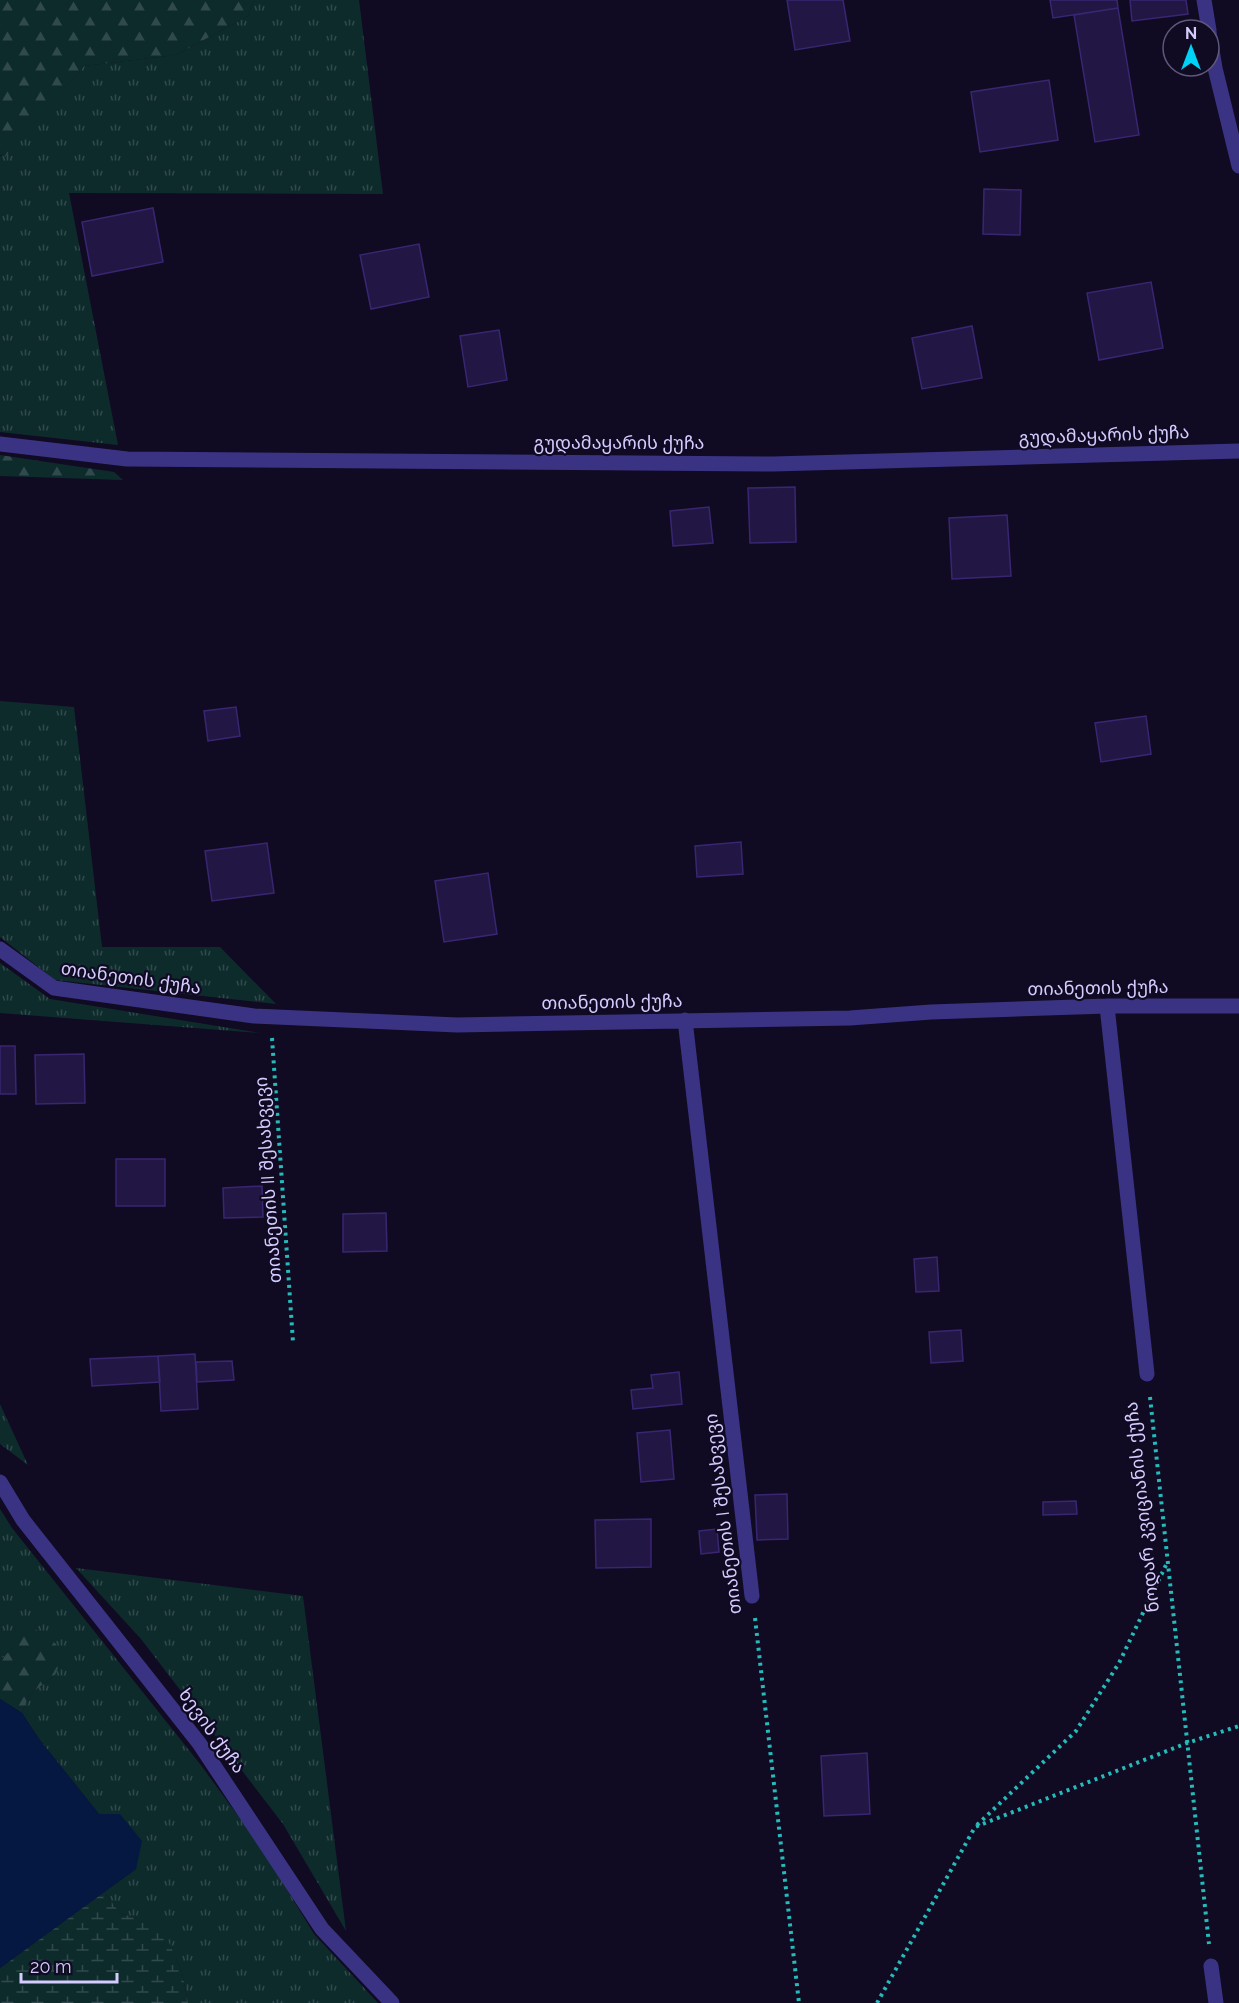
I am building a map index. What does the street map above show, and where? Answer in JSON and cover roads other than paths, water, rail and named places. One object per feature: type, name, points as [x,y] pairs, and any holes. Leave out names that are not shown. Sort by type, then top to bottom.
[{"type":"street","points":[[1204,0],[1207,18]]},
{"type":"street","points":[[1217,78],[1239,166]]},
{"type":"street","name":"გუდამაყარის ქუჩა","points":[[0,444],[127,459],[773,464],[1239,451]]},
{"type":"street","name":"თიანეთის ქუჩა","points":[[0,949],[54,988],[270,1017],[457,1025],[850,1018],[931,1012],[1107,1006],[1239,1006]]},
{"type":"street","name":"ნოდარ კვიციანის ქუჩა","points":[[1107,1006],[1147,1374]]},
{"type":"street","name":"თიანეთის I შესახვევი","points":[[685,1020],[752,1596]]},
{"type":"street","name":"ხევის ქუჩა","points":[[0,1482],[23,1520],[199,1743],[322,1929],[392,2003]]},
{"type":"street","points":[[1212,1966],[1215,2003]]},
{"type":"water","points":[[0,1699],[22,1713],[39,1739],[99,1814],[120,1814],[142,1841],[136,1869],[0,1968]]}]
